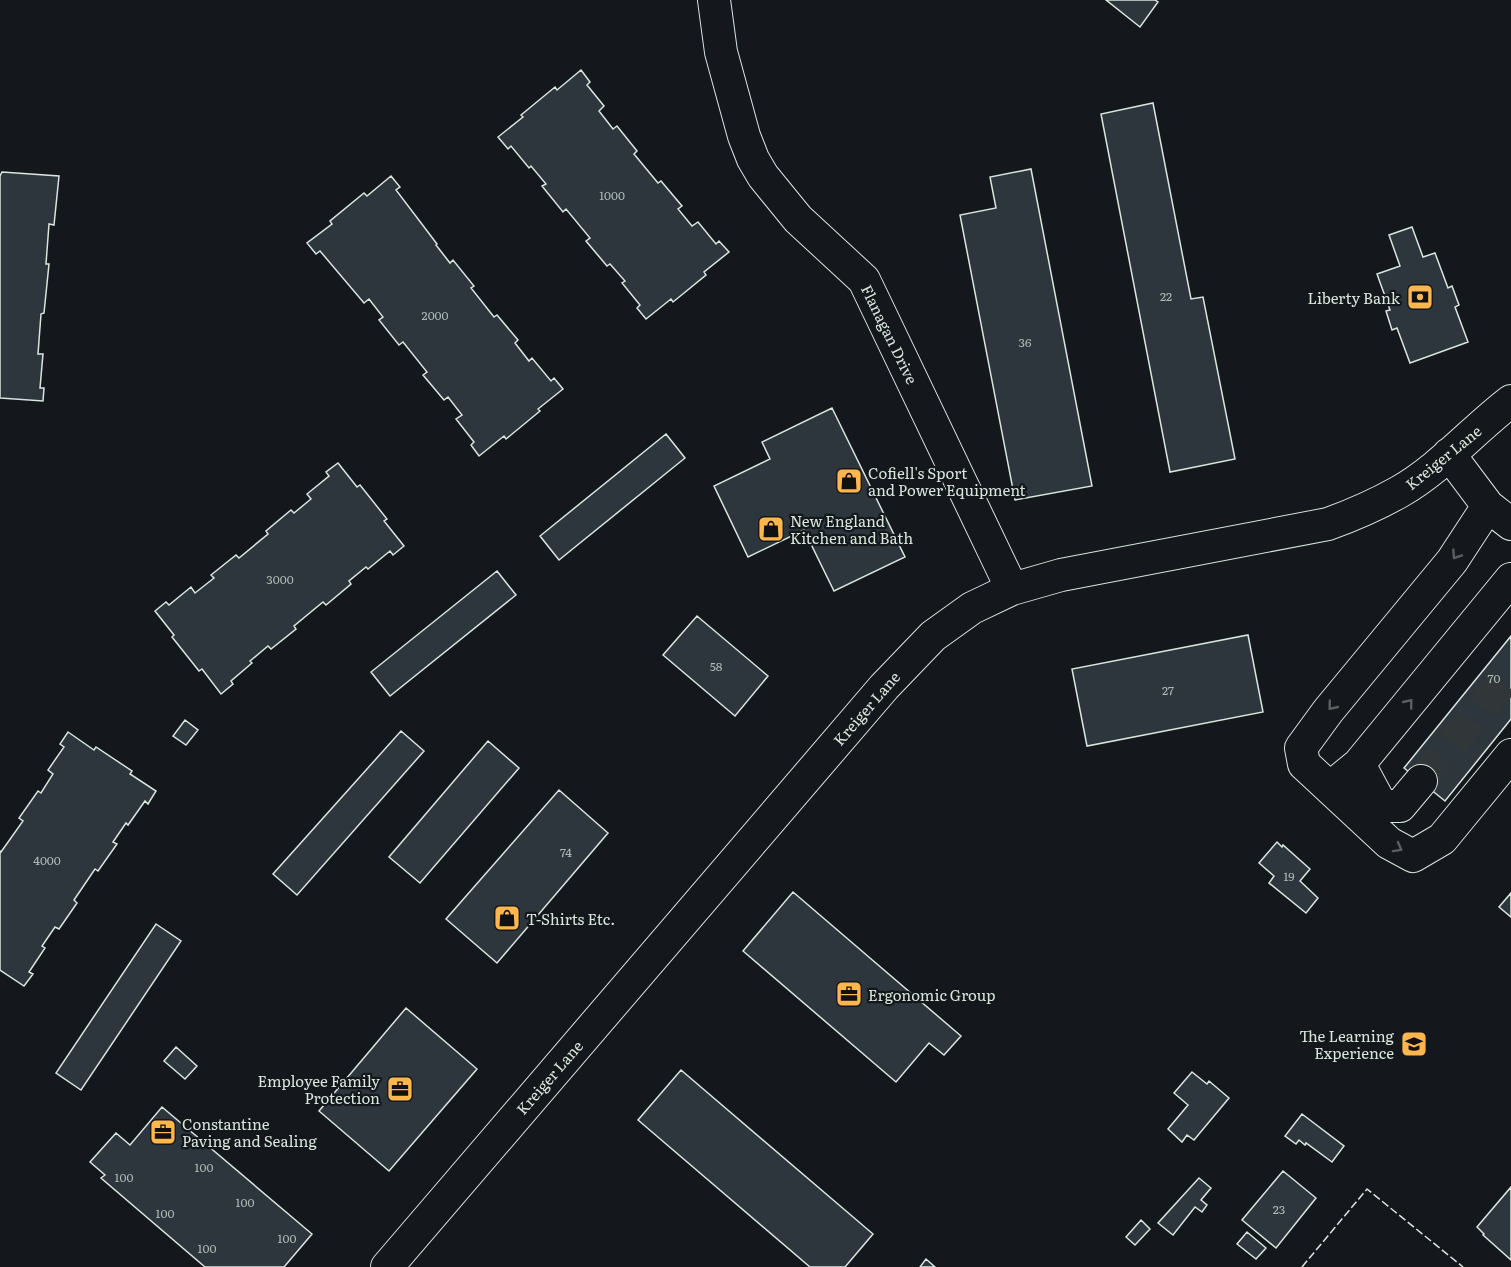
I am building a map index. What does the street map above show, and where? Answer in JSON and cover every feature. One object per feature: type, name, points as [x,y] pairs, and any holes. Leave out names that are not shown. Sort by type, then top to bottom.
[{"type":"street","name":"Flanagan Drive","points":[[714,0],[721,52],[744,136],[753,159],[763,176],[798,219],[864,280],[1012,589]]},
{"type":"street","name":"Kreiger Lane","points":[[387,1267],[890,680],[933,636],[972,608],[1012,589],[1061,575],[1328,524],[1365,511],[1425,474],[1511,401]]},
{"type":"street","points":[[1449,454],[1500,515],[1452,561],[1328,711],[1301,748],[1304,764],[1389,843],[1413,856],[1442,839],[1511,755]]},
{"type":"street","points":[[1330,788],[1359,764],[1511,579]]},
{"type":"street","points":[[1359,764],[1380,803],[1388,806],[1400,806],[1421,782]]},
{"type":"building","points":[[1106,0],[1155,0],[1158,2],[1140,27]]},
{"type":"building","points":[[581,70],[590,82],[587,85],[604,106],[599,111],[613,129],[617,126],[637,151],[634,154],[658,183],[661,181],[682,206],[678,209],[692,226],[698,222],[716,244],[719,241],[729,252],[704,272],[706,275],[673,302],[671,299],[646,319],[637,308],[640,305],[622,283],[625,281],[610,264],[607,266],[586,241],[590,238],[566,209],[563,212],[542,186],[546,184],[531,166],[529,168],[511,146],[508,149],[498,137],[555,87],[557,90]]},
{"type":"building","points":[[1153,103],[1191,299],[1203,297],[1235,459],[1170,472],[1101,114]]},
{"type":"building","points":[[1031,169],[1092,486],[1015,500],[960,215],[996,208],[990,177]]},
{"type":"building","points":[[2,172],[59,176],[54,225],[49,224],[46,264],[49,264],[44,313],[41,314],[38,354],[43,354],[40,388],[44,388],[43,401],[0,398],[0,176]]},
{"type":"building","points":[[391,176],[400,187],[396,190],[436,245],[450,263],[453,260],[474,286],[471,288],[494,317],[497,315],[518,340],[515,343],[529,361],[532,358],[551,381],[554,378],[563,389],[506,439],[504,436],[479,456],[471,445],[474,442],[456,419],[462,415],[448,397],[444,400],[423,375],[427,372],[403,342],[399,345],[379,320],[383,317],[369,299],[364,303],[320,251],[316,254],[307,243],[332,224],[330,221],[364,193],[367,196]]},
{"type":"building","name":"Liberty Bank","points":[[1412,227],[1423,257],[1435,253],[1448,288],[1452,286],[1459,305],[1455,307],[1468,342],[1410,363],[1397,328],[1392,330],[1386,311],[1390,310],[1377,274],[1400,266],[1389,235]]},
{"type":"building","points":[[832,408],[905,557],[834,591],[804,530],[748,557],[714,486],[770,459],[762,442]]},
{"type":"building","points":[[666,434],[685,458],[559,560],[540,536]]},
{"type":"building","points":[[338,463],[357,487],[360,485],[387,519],[384,521],[404,546],[393,555],[390,551],[368,569],[366,567],[349,581],[351,584],[326,605],[323,602],[294,626],[296,629],[271,649],[268,646],[250,661],[252,663],[231,681],[233,684],[221,694],[202,669],[199,671],[155,611],[166,602],[169,605],[191,587],[195,593],[214,578],[211,575],[236,555],[239,558],[268,534],[266,531],[291,510],[294,513],[311,499],[307,494],[329,476],[326,472]]},
{"type":"building","points":[[497,571],[516,595],[390,696],[371,672]]},
{"type":"building","points":[[697,616],[768,676],[735,716],[663,655]]},
{"type":"building","points":[[1248,635],[1263,712],[1087,746],[1072,669]]},
{"type":"building","points":[[1511,636],[1511,719],[1445,801],[1404,768]]},
{"type":"building","points":[[185,720],[198,730],[186,745],[173,736]]},
{"type":"building","points":[[401,731],[424,751],[297,895],[273,874]]},
{"type":"building","points":[[68,732],[94,750],[96,747],[132,771],[130,774],[156,791],[148,804],[145,801],[128,825],[126,823],[113,842],[117,844],[98,871],[95,869],[74,900],[77,903],[59,929],[55,927],[42,946],[45,948],[29,972],[33,974],[24,986],[0,970],[0,851],[23,821],[19,818],[38,791],[41,793],[53,774],[48,770],[64,747],[60,744]]},
{"type":"building","points":[[488,741],[519,768],[420,883],[389,857]]},
{"type":"building","points":[[559,790],[608,833],[497,963],[446,919]]},
{"type":"building","points":[[1277,842],[1310,869],[1300,881],[1318,898],[1306,913],[1269,883],[1274,876],[1259,863]]},
{"type":"building","points":[[793,892],[961,1036],[944,1055],[929,1043],[896,1082],[743,951]]},
{"type":"building","points":[[1511,893],[1511,917],[1499,907]]},
{"type":"building","points":[[156,924],[181,941],[81,1090],[56,1073]]},
{"type":"building","points":[[406,1008],[477,1069],[389,1171],[319,1111]]},
{"type":"building","points":[[176,1047],[197,1066],[185,1079],[164,1061]]},
{"type":"building","points":[[681,1070],[873,1234],[845,1267],[810,1267],[638,1120]]},
{"type":"building","points":[[1192,1072],[1207,1084],[1209,1081],[1229,1098],[1194,1140],[1187,1135],[1182,1142],[1168,1129],[1188,1105],[1174,1093]]},
{"type":"building","points":[[162,1107],[312,1234],[284,1267],[205,1267],[101,1178],[105,1175],[90,1162],[116,1133],[130,1145]]},
{"type":"building","points":[[1302,1114],[1344,1146],[1332,1162],[1306,1143],[1305,1145],[1299,1140],[1296,1144],[1285,1136]]},
{"type":"building","points":[[1283,1171],[1316,1198],[1276,1248],[1242,1220]]},
{"type":"building","points":[[1199,1178],[1211,1188],[1201,1200],[1207,1205],[1202,1212],[1195,1207],[1173,1235],[1158,1223]]},
{"type":"building","points":[[1511,1187],[1511,1260],[1477,1227]]},
{"type":"building","points":[[1141,1220],[1150,1229],[1135,1245],[1126,1237]]},
{"type":"building","points":[[1247,1232],[1266,1248],[1256,1259],[1237,1244]]},
{"type":"building","points":[[926,1259],[935,1267],[920,1267]]},
{"type":"tunnel","points":[[1421,781],[1511,672]]},
{"type":"fence","points":[[1302,1267],[1367,1189],[1463,1267]]},
{"type":"place","name":"Liberty Bank","points":[[1420,297]]},
{"type":"place","name":"Cofiell's Sport and Power Equipment","points":[[849,481]]},
{"type":"place","name":"New England Kitchen and Bath","points":[[771,529]]},
{"type":"place","name":"T-Shirts Etc.","points":[[507,918]]},
{"type":"place","name":"Ergonomic Group","points":[[849,994]]},
{"type":"place","name":"The Learning Experience","points":[[1414,1044]]},
{"type":"place","name":"Employee Family Protection","points":[[400,1089]]},
{"type":"place","name":"Constantine Paving and Sealing","points":[[163,1132]]}]
